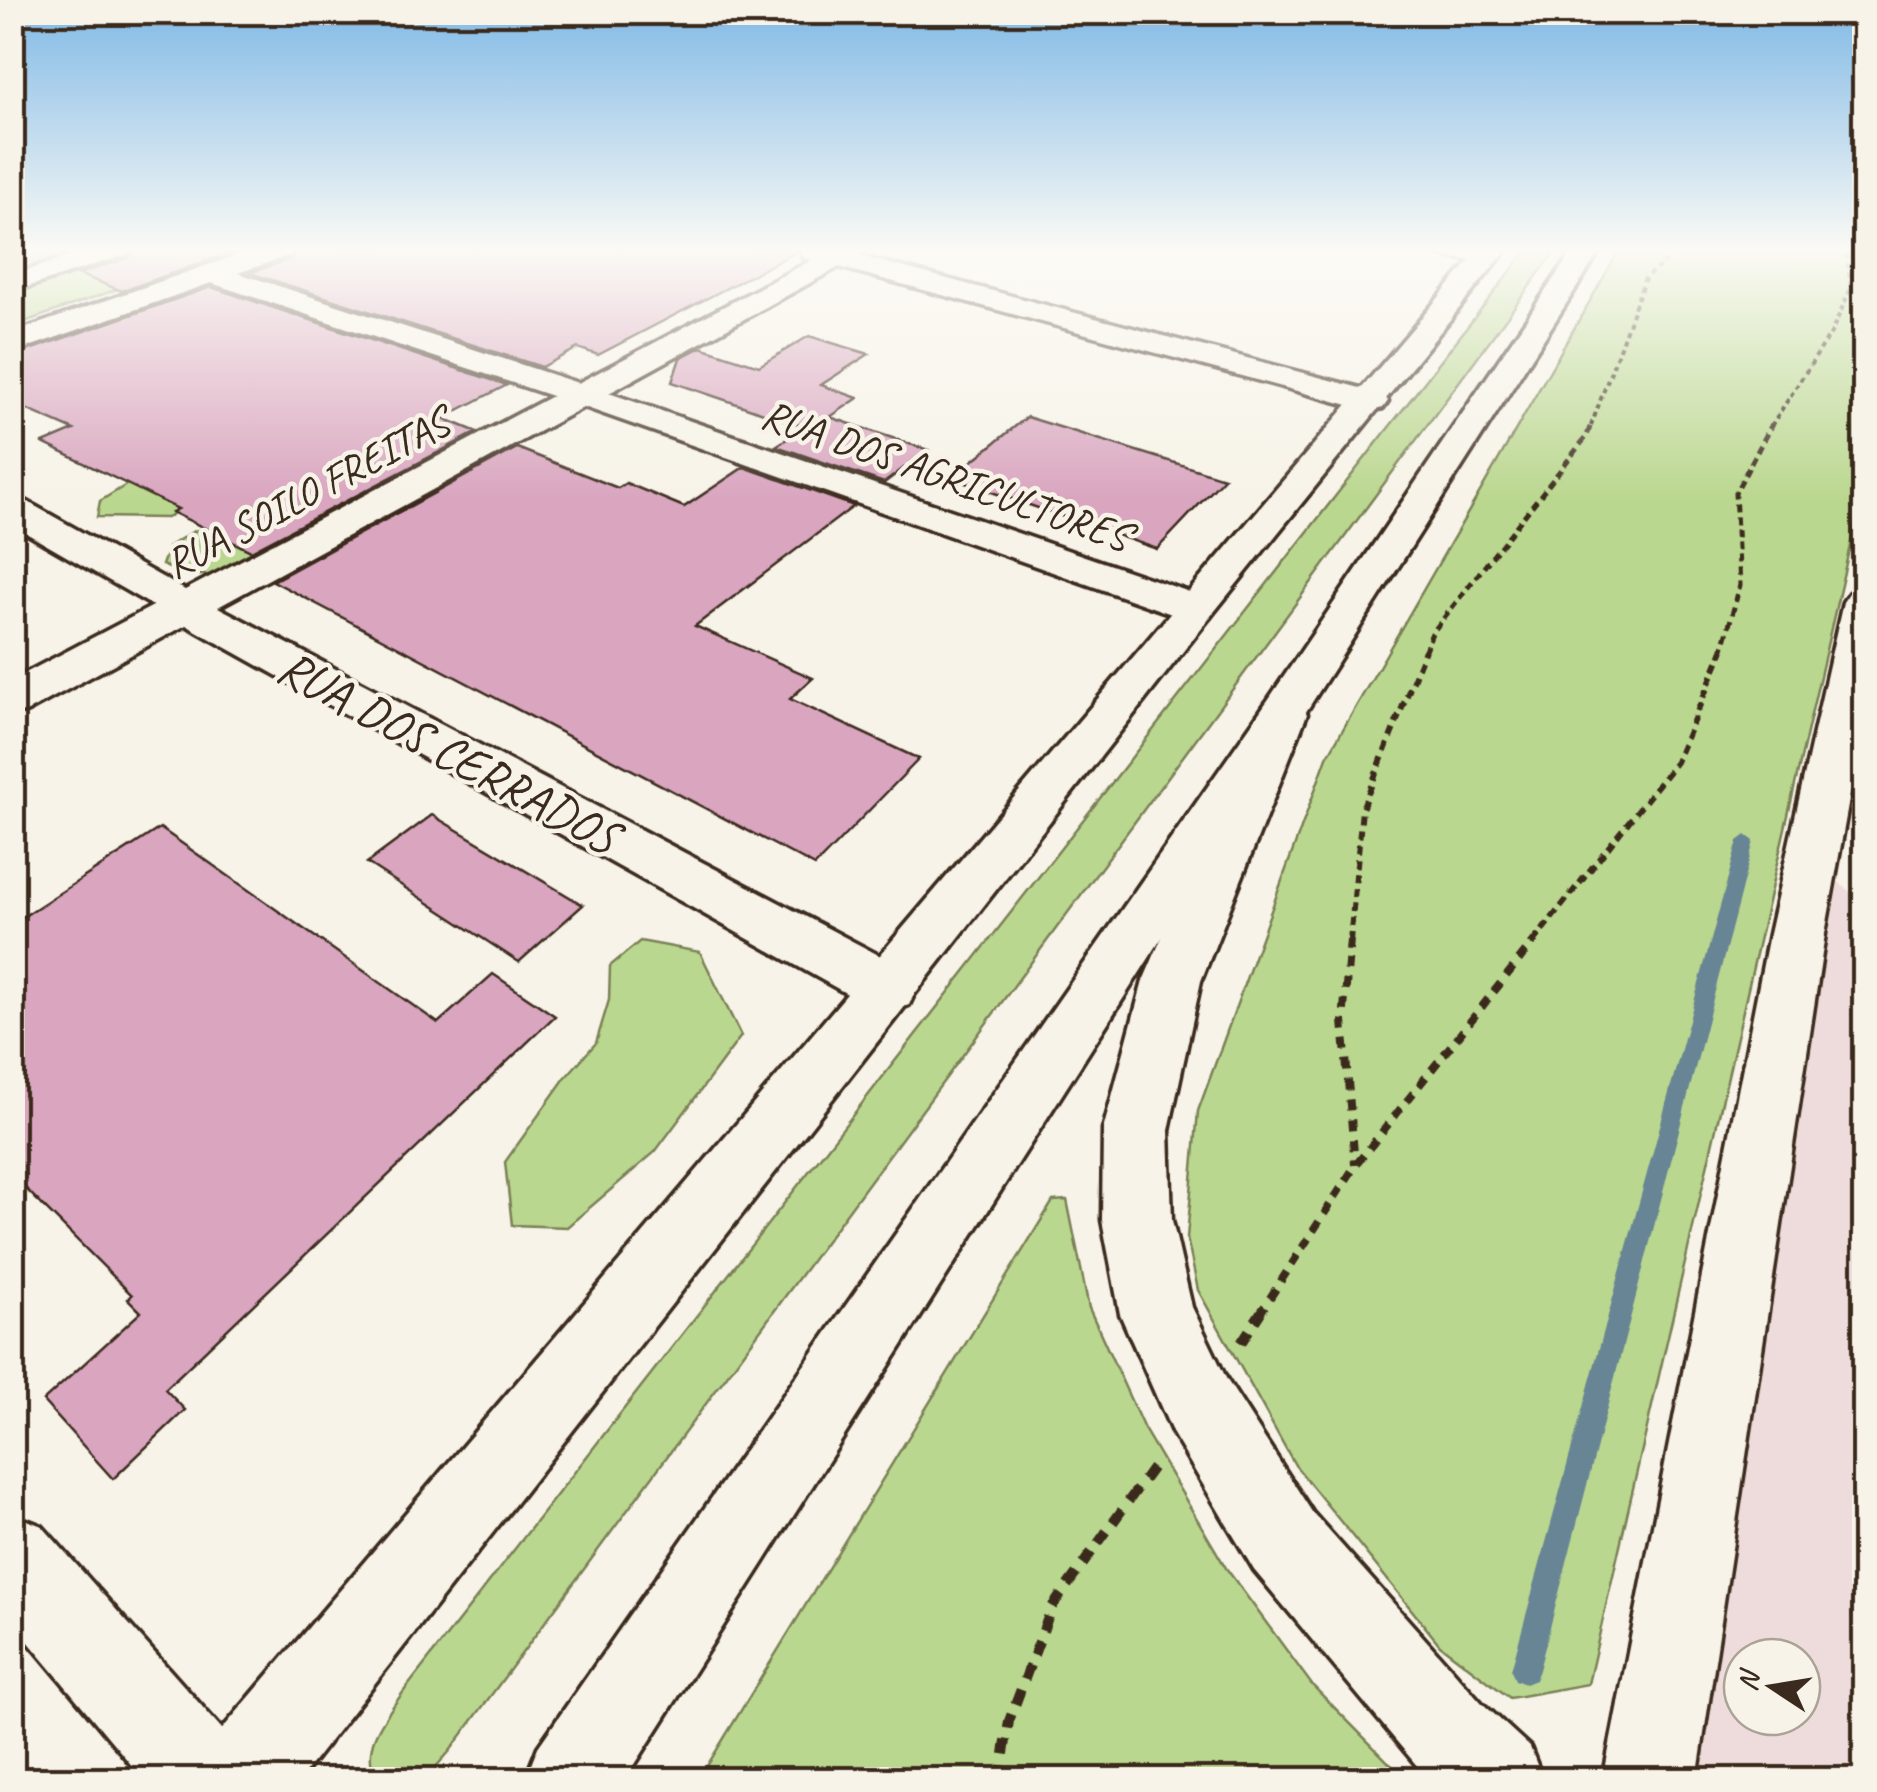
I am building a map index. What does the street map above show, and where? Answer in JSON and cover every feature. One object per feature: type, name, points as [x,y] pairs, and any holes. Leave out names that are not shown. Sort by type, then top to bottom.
[{"type":"main road","points":[[12,344],[44,333]]},
{"type":"main road","name":"RUA DOS AGRICULTORES","points":[[390,333],[582,395],[1195,608]]},
{"type":"main road","name":"RUA SOILO FREITAS","points":[[12,700],[582,395],[690,333]]},
{"type":"main road","points":[[1123,333],[1371,401]]},
{"type":"main road","points":[[240,1780],[1195,608],[1371,401],[1419,333]]},
{"type":"main road","points":[[571,1780],[1283,714],[1530,333]]},
{"type":"main road","name":"RUA DOS CERRADOS","points":[[12,509],[185,608],[888,988]]},
{"type":"main road","points":[[1650,1780],[1798,934],[1864,602]]},
{"type":"main road","points":[[1283,714],[1172,982],[1136,1130],[1136,1220],[1157,1314],[1200,1407],[1284,1540],[1450,1735],[1497,1780]]},
{"type":"main road","points":[[12,1556],[205,1780]]},
{"type":"path","points":[[1355,1166],[1343,1020],[1362,809],[1432,634],[1586,436],[1625,333]]},
{"type":"path","points":[[1200,1407],[1355,1166],[1676,762],[1719,665],[1740,585],[1735,493],[1782,406],[1831,333]]},
{"type":"path","points":[[1000,1780],[1010,1721],[1052,1607],[1118,1512]]},
{"type":"shaded area","points":[[1838,882],[1864,903],[1864,1779],[1672,1780]]},
{"type":"green space","points":[[1463,333],[1495,333],[450,1751],[425,1779],[378,1779],[372,1768],[372,1745],[382,1722]]},
{"type":"green space","points":[[1572,333],[1864,333],[1864,485],[1588,1684],[1510,1698],[1440,1645],[1295,1465],[1198,1290],[1187,1238],[1198,1111],[1327,757]]},
{"type":"green space","points":[[136,479],[184,506],[167,518],[97,517],[100,501]]},
{"type":"green space","points":[[369,488],[352,506],[304,516],[265,543],[256,563],[235,575],[186,575],[162,565],[169,546],[194,531]]},
{"type":"green space","points":[[640,941],[700,952],[741,1036],[655,1152],[567,1227],[512,1225],[505,1162],[565,1078],[596,1043],[609,1000],[610,966]]},
{"type":"green space","points":[[1067,1200],[1089,1308],[1144,1429],[1226,1568],[1312,1685],[1405,1779],[699,1779],[1053,1201]]},
{"type":"building","points":[[79,333],[349,333],[507,385],[443,418],[477,432],[251,551],[172,512],[178,509],[43,443],[74,430],[12,403],[12,356]]},
{"type":"building","points":[[435,333],[641,333],[598,355],[578,348],[542,367]]},
{"type":"building","points":[[809,336],[869,354],[821,385],[858,398],[830,417],[928,450],[884,483],[776,446],[805,427],[672,382],[680,358],[701,347],[759,366]]},
{"type":"building","points":[[1027,417],[1224,478],[1157,549],[951,478]]},
{"type":"building","points":[[517,448],[618,488],[626,483],[684,507],[744,467],[854,506],[695,626],[813,678],[790,699],[919,759],[815,866],[273,581]]},
{"type":"building","points":[[432,815],[583,905],[519,962],[367,863]]},
{"type":"building","points":[[160,828],[438,1023],[493,974],[555,1016],[165,1389],[185,1410],[113,1479],[43,1401],[141,1312],[128,1299],[132,1295],[12,1175],[12,924]]},
{"type":"waterway","points":[[1525,1670],[1746,841]]}]
